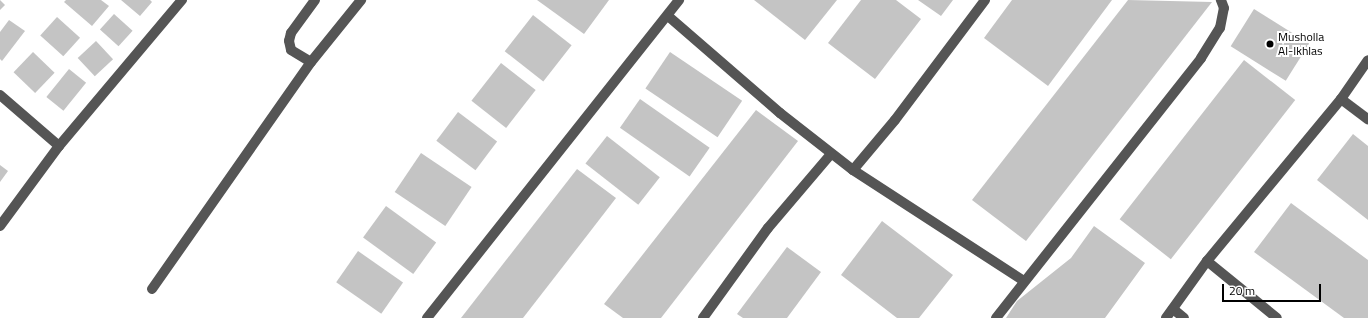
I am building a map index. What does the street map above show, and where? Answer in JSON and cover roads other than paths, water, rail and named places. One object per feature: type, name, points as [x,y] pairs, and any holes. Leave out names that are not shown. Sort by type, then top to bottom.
[{"type":"street","points":[[0,226],[59,146],[182,0]]},
{"type":"street","points":[[311,62],[291,50],[289,41],[291,33],[315,0]]},
{"type":"street","points":[[152,289],[311,62],[361,0]]},
{"type":"street","points":[[427,318],[680,0]]},
{"type":"street","points":[[853,170],[895,120],[985,0]]},
{"type":"street","points":[[996,318],[1201,58],[1220,28],[1224,8],[1221,0]]},
{"type":"street","points":[[668,16],[831,154],[853,170],[1024,281]]},
{"type":"street","points":[[1166,318],[1207,261],[1341,99],[1368,60]]},
{"type":"street","points":[[0,95],[59,146]]},
{"type":"street","points":[[1341,99],[1368,119]]},
{"type":"street","points":[[703,318],[768,228],[831,154]]},
{"type":"street","points":[[1207,261],[1276,318]]},
{"type":"street","points":[[1172,309],[1184,318]]},
{"type":"place","name":"Musholla Al-Ikhlas","points":[[1270,44]]}]
